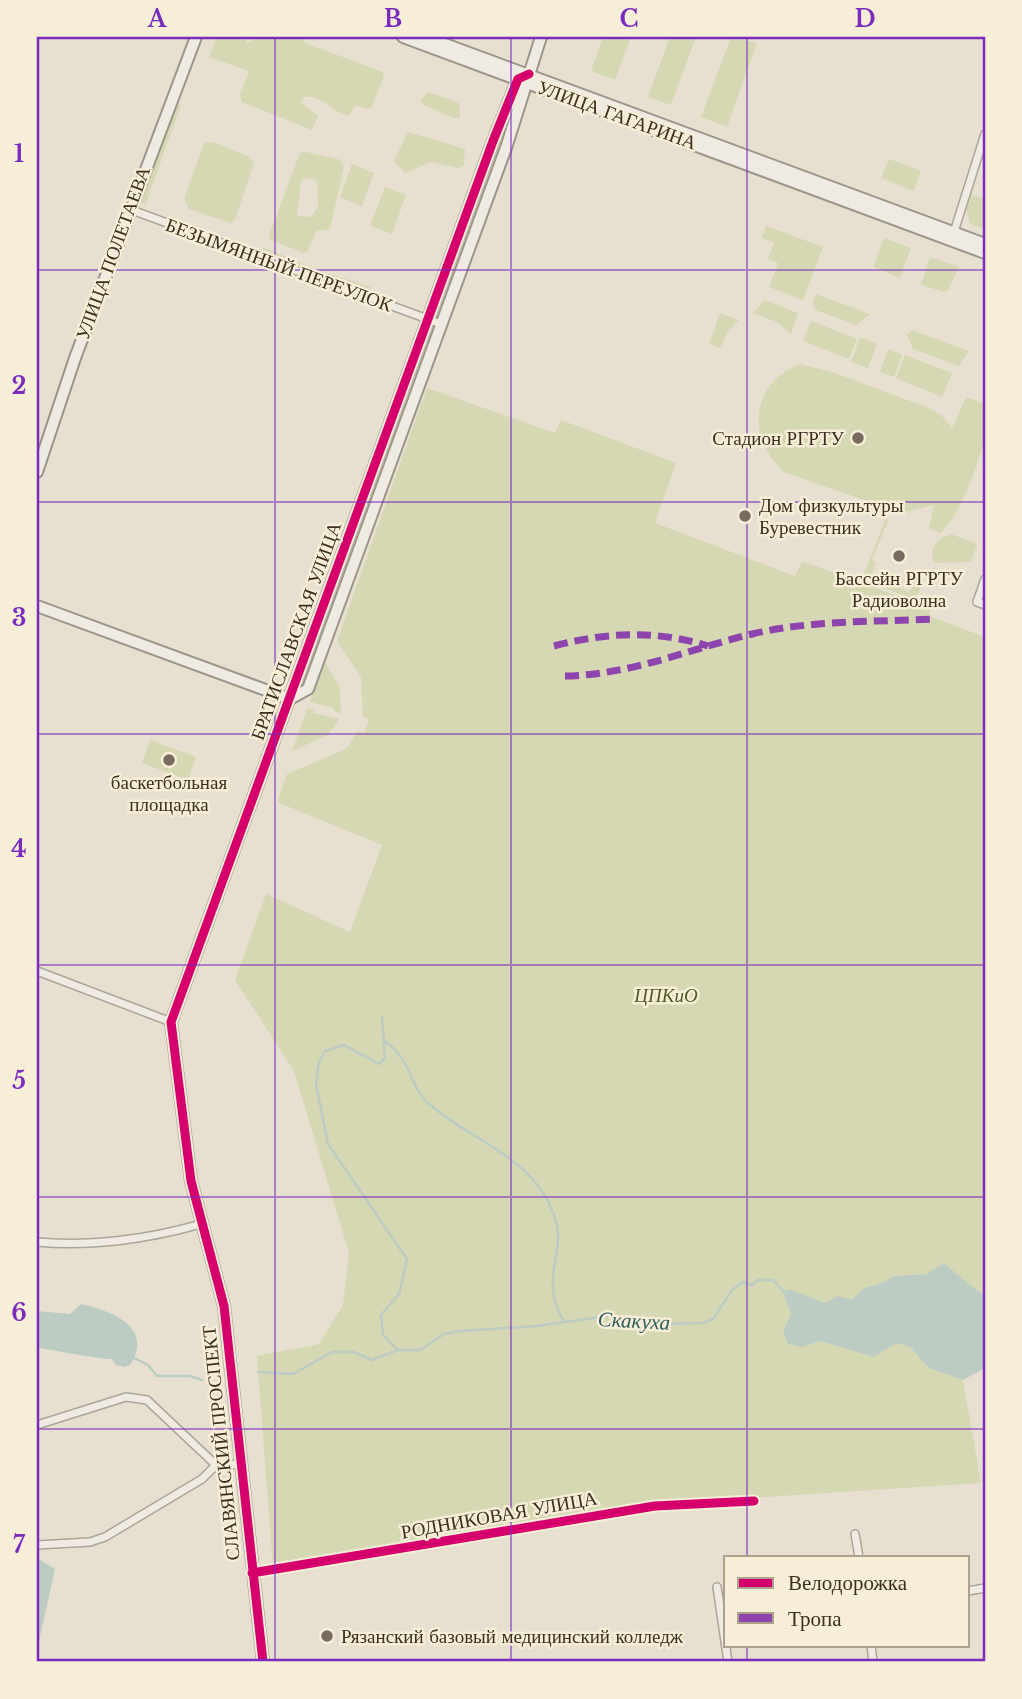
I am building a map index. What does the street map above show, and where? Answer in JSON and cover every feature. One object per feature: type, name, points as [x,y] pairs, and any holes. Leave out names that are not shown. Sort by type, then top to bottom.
[{"type":"street","name":"УЛИЦА ПОЛЕТАЕВА","points":[[37,472],[129,209],[196,37]]},
{"type":"street","name":"УЛИЦА ГАГАРИНА","points":[[403,37],[985,244]]},
{"type":"street","name":"УЛИЦА ГАГАРИНА","points":[[426,37],[525,79]]},
{"type":"street","points":[[525,79],[541,37]]},
{"type":"street","name":"БРАТИСЛАВСКАЯ УЛИЦА","points":[[201,1224],[184,1138],[171,1022],[429,321],[525,79]]},
{"type":"street","name":"БРАТИСЛАВСКАЯ УЛИЦА","points":[[290,699],[308,689],[441,324],[525,79]]},
{"type":"street","points":[[954,232],[985,134]]},
{"type":"street","name":"УЛИЦА ГАГАРИНА","points":[[753,161],[985,253]]},
{"type":"street","name":"БЕЗЫМЯННЫЙ ПЕРЕУЛОК","points":[[129,209],[429,321]]},
{"type":"street","points":[[429,321],[441,324]]},
{"type":"street","points":[[985,579],[976,602],[985,605]]},
{"type":"street","points":[[37,607],[290,699]]},
{"type":"street","points":[[37,971],[171,1022]]},
{"type":"street","points":[[37,1241],[68,1245],[108,1241],[201,1224]]},
{"type":"street","name":"СЛАВЯНСКИЙ ПРОСПЕКТ","points":[[201,1224],[210,1244],[224,1306],[262,1662]]},
{"type":"street","points":[[37,1425],[126,1397],[139,1397],[147,1400],[216,1465]]},
{"type":"street","points":[[37,1545],[90,1542],[105,1537],[202,1479],[216,1465],[239,1463]]},
{"type":"street","name":"РОДНИКОВАЯ УЛИЦА","points":[[251,1573],[655,1506],[754,1501]]},
{"type":"street","points":[[855,1534],[859,1556]]},
{"type":"street","points":[[717,1587],[724,1627]]},
{"type":"green space","points":[[217,37],[244,37],[247,43],[259,37],[301,37],[305,43],[383,72],[384,76],[372,106],[368,109],[356,105],[348,116],[322,101],[304,97],[301,103],[318,116],[312,130],[242,102],[240,94],[249,71],[209,57]]},
{"type":"green space","points":[[603,37],[631,37],[615,80],[591,71]]},
{"type":"green space","points":[[670,37],[696,37],[671,105],[648,97]]},
{"type":"green space","points":[[731,37],[757,43],[727,127],[701,117]]},
{"type":"green space","points":[[428,92],[459,103],[460,117],[454,118],[423,105],[421,100]]},
{"type":"green space","points":[[176,103],[181,105],[145,206],[141,199]]},
{"type":"green space","points":[[408,132],[465,149],[464,165],[458,168],[431,162],[405,173],[394,161]]},
{"type":"green space","points":[[213,142],[250,157],[254,163],[235,220],[231,223],[189,209],[184,199],[204,143]]},
{"type":"green space","points":[[300,153],[341,160],[344,167],[330,229],[316,231],[308,251],[304,253],[270,240],[269,235]],"holes":[[[307,178],[317,181],[318,207],[311,217],[297,216],[301,181]]]},
{"type":"green space","points":[[889,159],[921,171],[914,191],[881,178]]},
{"type":"green space","points":[[352,164],[374,173],[362,206],[340,197]]},
{"type":"green space","points":[[385,187],[406,195],[392,234],[370,226]]},
{"type":"green space","points":[[970,194],[985,199],[985,229],[970,224],[966,208]]},
{"type":"green space","points":[[766,226],[823,247],[803,300],[769,287],[778,263],[768,259],[774,243],[762,238]]},
{"type":"green space","points":[[884,238],[911,248],[900,278],[873,267]]},
{"type":"green space","points":[[263,247],[315,269],[371,287],[370,292],[261,252]]},
{"type":"green space","points":[[930,257],[959,267],[948,290],[944,292],[921,285]]},
{"type":"green space","points":[[816,294],[870,314],[856,325],[815,310],[813,302]]},
{"type":"green space","points":[[765,300],[798,313],[791,334],[777,322],[753,313]]},
{"type":"green space","points":[[720,313],[739,320],[727,333],[720,348],[709,344]]},
{"type":"green space","points":[[811,321],[857,339],[849,359],[803,341]]},
{"type":"green space","points":[[912,330],[969,351],[959,366],[913,349],[907,335]]},
{"type":"green space","points":[[860,337],[877,344],[868,368],[851,362]]},
{"type":"green space","points":[[888,349],[902,355],[894,377],[880,372]]},
{"type":"green space","points":[[905,355],[952,373],[942,397],[896,378]]},
{"type":"green space","name":"Стадион РГРТУ","points":[[800,364],[835,373],[929,408],[942,416],[952,428],[966,397],[985,404],[986,434],[978,462],[961,503],[940,533],[929,528],[934,505],[901,513],[784,472],[772,458],[763,443],[759,428],[759,412],[763,398],[771,384],[783,373]]},
{"type":"green space","name":"ЦПКиО","points":[[427,388],[555,433],[561,420],[676,463],[655,523],[795,576],[802,561],[931,608],[929,616],[985,637],[985,1295],[957,1278],[933,1271],[927,1274],[893,1276],[888,1281],[862,1289],[852,1301],[825,1303],[789,1290],[784,1292],[791,1314],[783,1331],[802,1347],[820,1341],[874,1357],[896,1343],[910,1347],[929,1368],[963,1380],[981,1483],[656,1504],[273,1567],[257,1356],[319,1344],[343,1305],[349,1253],[294,1071],[235,980],[266,894],[350,932],[382,845],[277,802],[287,774],[346,749],[358,731],[364,733],[369,719],[363,717],[361,677],[337,641]]},
{"type":"green space","points":[[889,518],[872,560],[876,562],[871,576],[909,592],[916,577],[924,580],[915,600],[862,579],[885,520]]},
{"type":"green space","points":[[951,534],[977,544],[971,562],[933,563],[932,548],[941,538]]},
{"type":"green space","points":[[325,662],[340,688],[341,714],[334,711],[334,708],[310,702]]},
{"type":"green space","points":[[308,708],[314,710],[313,713],[340,719],[328,735],[292,751]]},
{"type":"green space","name":"баскетбольная площадка","points":[[150,740],[196,757],[188,780],[142,763]]},
{"type":"shaded area","points":[[943,1263],[985,1295],[985,1368],[963,1380],[929,1368],[910,1347],[896,1343],[874,1357],[820,1341],[802,1347],[788,1344],[783,1331],[791,1314],[783,1292],[789,1289],[825,1303],[837,1296],[852,1300],[862,1289],[887,1281],[893,1276],[927,1274]]},
{"type":"shaded area","points":[[81,1304],[115,1315],[132,1329],[137,1339],[137,1350],[131,1364],[125,1367],[116,1365],[112,1359],[37,1348],[37,1311],[70,1314]]},
{"type":"shaded area","points":[[37,1558],[55,1569],[37,1650]]},
{"type":"waterway","points":[[382,1017],[385,1058],[379,1064],[344,1045],[325,1051],[319,1062],[316,1084],[328,1144],[407,1259],[399,1294],[381,1315],[383,1335],[398,1350]]},
{"type":"waterway","points":[[385,1041],[401,1057],[427,1102],[517,1164],[545,1196],[558,1230],[553,1292],[564,1322]]},
{"type":"waterway","name":"Скакуха","points":[[258,1372],[293,1374],[332,1352],[354,1352],[372,1360],[398,1350],[420,1350],[444,1334],[461,1331],[537,1326],[607,1316],[653,1324],[703,1323],[713,1319],[732,1290],[743,1282],[752,1285],[758,1280],[773,1280],[784,1292]]},
{"type":"waterway","name":"Скакуха","points":[[134,1358],[148,1365],[157,1376],[190,1376],[202,1380]]},
{"type":"marked path","points":[[565,676],[589,675],[636,666],[775,629],[842,622],[933,619]]},
{"type":"marked path","points":[[554,646],[593,638],[631,635],[669,637],[708,646]]},
{"type":"cycle path","points":[[263,1662],[224,1306],[191,1181],[171,1022],[493,141],[518,79],[529,74]]},
{"type":"cycle path","points":[[252,1573],[655,1506],[754,1501]]},
{"type":"place","name":"Стадион РГРТУ","points":[[858,438]]},
{"type":"place","name":"Дом физкультуры Буревестник","points":[[745,516]]},
{"type":"place","name":"Бассейн РГРТУ Радиоволна","points":[[899,556]]},
{"type":"place","name":"баскетбольная площадка","points":[[169,760]]},
{"type":"place","name":"Рязанский базовый медицинский колледж","points":[[327,1636]]}]
